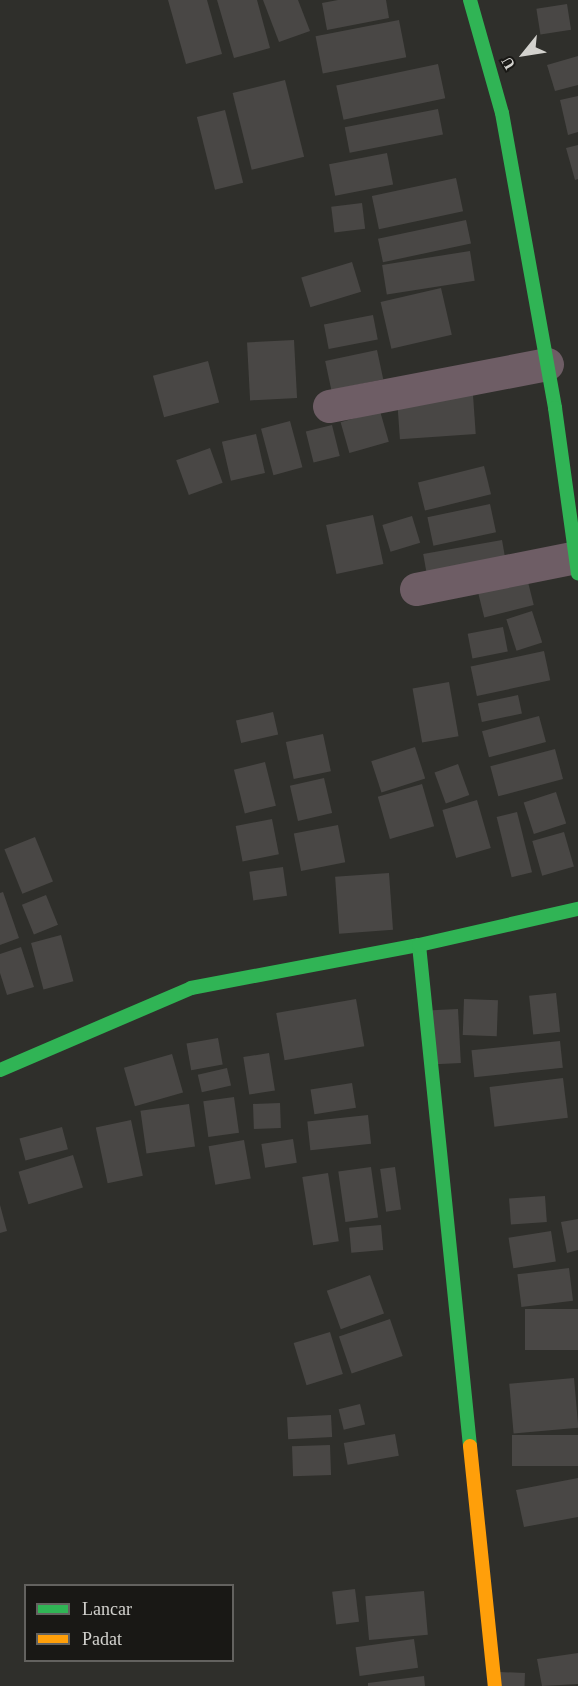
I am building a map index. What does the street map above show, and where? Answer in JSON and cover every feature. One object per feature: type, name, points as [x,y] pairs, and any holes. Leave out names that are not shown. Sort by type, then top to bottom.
[{"type":"street","points":[[416,589],[577,565],[547,364],[502,113],[470,0]]},
{"type":"street","points":[[329,406],[547,364]]},
{"type":"street","points":[[0,1070],[191,988],[418,945],[578,909]]},
{"type":"street","points":[[418,945],[495,1686]]},
{"type":"building","points":[[168,0],[207,0],[222,54],[186,64]]},
{"type":"building","points":[[217,0],[257,0],[270,48],[234,58]]},
{"type":"building","points":[[263,0],[298,0],[310,31],[279,42]]},
{"type":"building","points":[[338,0],[386,0],[389,18],[327,30],[322,3]]},
{"type":"building","points":[[567,4],[571,30],[540,35],[536,9]]},
{"type":"building","points":[[399,20],[406,57],[323,74],[316,36]]},
{"type":"building","points":[[578,56],[578,85],[555,91],[547,65]]},
{"type":"building","points":[[438,64],[445,98],[344,120],[336,86]]},
{"type":"building","points":[[285,80],[304,157],[252,170],[233,93]]},
{"type":"building","points":[[578,96],[578,132],[568,135],[560,100]]},
{"type":"building","points":[[438,109],[443,135],[350,153],[345,127]]},
{"type":"building","points":[[225,110],[243,183],[215,190],[197,117]]},
{"type":"building","points":[[578,145],[578,179],[575,180],[566,148]]},
{"type":"building","points":[[387,153],[393,184],[335,196],[329,164]]},
{"type":"building","points":[[456,178],[463,211],[379,229],[372,196]]},
{"type":"building","points":[[362,203],[365,229],[334,233],[331,207]]},
{"type":"building","points":[[466,220],[471,243],[383,262],[378,239]]},
{"type":"building","points":[[470,251],[475,281],[387,295],[382,265]]},
{"type":"building","points":[[352,262],[361,292],[310,307],[301,277]]},
{"type":"building","points":[[441,288],[452,335],[391,349],[381,302]]},
{"type":"building","points":[[373,315],[378,340],[329,349],[324,325]]},
{"type":"building","points":[[294,340],[297,398],[250,400],[247,342]]},
{"type":"building","points":[[377,350],[383,379],[331,390],[325,361]]},
{"type":"building","points":[[208,361],[219,403],[164,417],[153,376]]},
{"type":"building","points":[[473,395],[476,434],[400,439],[397,400]]},
{"type":"building","points":[[380,411],[389,442],[349,453],[341,422]]},
{"type":"building","points":[[290,421],[302,467],[273,475],[261,429]]},
{"type":"building","points":[[332,425],[340,456],[314,463],[306,432]]},
{"type":"building","points":[[256,434],[265,473],[231,481],[222,442]]},
{"type":"building","points":[[210,448],[223,483],[189,495],[176,460]]},
{"type":"building","points":[[484,466],[491,494],[425,511],[418,482]]},
{"type":"building","points":[[490,504],[496,532],[433,546],[427,517]]},
{"type":"building","points":[[373,515],[383,564],[336,574],[326,525]]},
{"type":"building","points":[[412,516],[420,543],[391,552],[382,525]]},
{"type":"building","points":[[502,540],[506,562],[427,576],[423,554]]},
{"type":"building","points":[[526,574],[534,605],[484,617],[477,586]]},
{"type":"building","points":[[532,611],[542,642],[517,651],[506,619]]},
{"type":"building","points":[[503,627],[508,652],[472,658],[468,634]]},
{"type":"building","points":[[544,651],[550,680],[477,696],[471,667]]},
{"type":"building","points":[[449,682],[459,736],[422,743],[413,688]]},
{"type":"building","points":[[518,695],[522,714],[482,722],[478,704]]},
{"type":"building","points":[[273,712],[278,734],[241,743],[236,721]]},
{"type":"building","points":[[539,716],[546,742],[489,757],[482,731]]},
{"type":"building","points":[[323,734],[331,771],[294,779],[286,742]]},
{"type":"building","points":[[415,747],[425,778],[381,793],[371,761]]},
{"type":"building","points":[[555,749],[563,779],[498,796],[490,766]]},
{"type":"building","points":[[265,762],[276,806],[245,813],[234,770]]},
{"type":"building","points":[[458,764],[469,795],[446,804],[435,773]]},
{"type":"building","points":[[324,778],[332,813],[298,821],[290,786]]},
{"type":"building","points":[[422,784],[434,826],[390,839],[378,797]]},
{"type":"building","points":[[556,792],[566,823],[534,834],[524,803]]},
{"type":"building","points":[[477,800],[491,848],[456,858],[442,810]]},
{"type":"building","points":[[517,812],[532,872],[512,877],[497,817]]},
{"type":"building","points":[[272,819],[279,854],[243,861],[236,826]]},
{"type":"building","points":[[338,825],[345,862],[301,871],[294,834]]},
{"type":"building","points":[[564,832],[574,867],[542,876],[532,841]]},
{"type":"building","points":[[35,837],[53,882],[22,894],[4,849]]},
{"type":"building","points":[[283,867],[287,896],[253,900],[249,872]]},
{"type":"building","points":[[389,873],[393,930],[339,934],[335,877]]},
{"type":"building","points":[[3,892],[19,938],[0,945],[0,893]]},
{"type":"building","points":[[46,895],[58,925],[34,934],[22,905]]},
{"type":"building","points":[[61,935],[73,981],[43,989],[31,943]]},
{"type":"building","points":[[21,947],[34,987],[7,995],[0,973],[0,954]]},
{"type":"building","points":[[556,993],[560,1032],[533,1035],[529,996]]},
{"type":"building","points":[[356,999],[364,1046],[285,1060],[276,1013]]},
{"type":"building","points":[[464,999],[498,1000],[497,1036],[463,1035]]},
{"type":"building","points":[[458,1009],[461,1063],[435,1064],[432,1010]]},
{"type":"building","points":[[218,1038],[223,1065],[191,1070],[186,1044]]},
{"type":"building","points":[[560,1041],[563,1068],[474,1077],[471,1050]]},
{"type":"building","points":[[269,1053],[275,1091],[249,1095],[243,1057]]},
{"type":"building","points":[[172,1054],[183,1092],[135,1106],[124,1068]]},
{"type":"building","points":[[227,1068],[231,1086],[202,1092],[198,1075]]},
{"type":"building","points":[[563,1078],[568,1118],[494,1127],[490,1087]]},
{"type":"building","points":[[352,1083],[356,1108],[314,1114],[311,1090]]},
{"type":"building","points":[[234,1097],[239,1133],[208,1137],[203,1101]]},
{"type":"building","points":[[280,1103],[281,1128],[254,1129],[253,1104]]},
{"type":"building","points":[[189,1104],[195,1147],[146,1153],[140,1111]]},
{"type":"building","points":[[368,1115],[371,1144],[310,1150],[307,1121]]},
{"type":"building","points":[[131,1120],[143,1176],[108,1183],[96,1127]]},
{"type":"building","points":[[62,1127],[68,1149],[25,1161],[19,1138]]},
{"type":"building","points":[[293,1139],[297,1163],[265,1168],[261,1144]]},
{"type":"building","points":[[244,1140],[251,1178],[215,1185],[209,1146]]},
{"type":"building","points":[[73,1155],[83,1188],[28,1204],[18,1172]]},
{"type":"building","points":[[371,1167],[378,1218],[345,1222],[338,1172]]},
{"type":"building","points":[[395,1167],[401,1210],[386,1212],[380,1169]]},
{"type":"building","points":[[328,1173],[339,1241],[313,1245],[302,1177]]},
{"type":"building","points":[[545,1196],[547,1222],[511,1224],[509,1199]]},
{"type":"building","points":[[0,1205],[7,1231],[0,1233]]},
{"type":"building","points":[[578,1219],[578,1250],[567,1253],[561,1222]]},
{"type":"building","points":[[381,1225],[383,1250],[351,1253],[349,1228]]},
{"type":"building","points":[[551,1231],[556,1262],[513,1268],[509,1238]]},
{"type":"building","points":[[569,1268],[573,1301],[521,1307],[517,1274]]},
{"type":"building","points":[[370,1275],[384,1314],[341,1329],[327,1291]]},
{"type":"building","points":[[525,1309],[578,1309],[578,1350],[525,1350]]},
{"type":"building","points":[[390,1319],[403,1356],[352,1373],[339,1337]]},
{"type":"building","points":[[330,1332],[343,1374],[307,1385],[294,1343]]},
{"type":"building","points":[[574,1378],[578,1428],[514,1433],[509,1384]]},
{"type":"building","points":[[360,1404],[365,1424],[344,1430],[339,1409]]},
{"type":"building","points":[[331,1415],[332,1437],[288,1439],[287,1417]]},
{"type":"building","points":[[395,1434],[399,1456],[348,1465],[344,1443]]},
{"type":"building","points":[[512,1435],[578,1435],[578,1466],[512,1466]]},
{"type":"building","points":[[330,1445],[331,1475],[293,1476],[292,1446]]},
{"type":"building","points":[[578,1478],[578,1517],[524,1527],[516,1490]]},
{"type":"building","points":[[355,1589],[359,1622],[336,1625],[332,1592]]},
{"type":"building","points":[[424,1591],[428,1635],[369,1640],[365,1596]]},
{"type":"building","points":[[414,1639],[418,1668],[360,1676],[356,1647]]},
{"type":"building","points":[[578,1653],[578,1684],[542,1686],[537,1659]]},
{"type":"building","points":[[499,1672],[525,1673],[525,1686],[499,1686]]},
{"type":"building","points":[[424,1676],[425,1686],[368,1686],[368,1683]]},
{"type":"traffic: fast","points":[[470,0],[502,113],[555,408],[578,573]]},
{"type":"traffic: fast","points":[[0,1070],[191,988],[419,945],[578,909]]},
{"type":"traffic: fast","points":[[419,945],[470,1446]]},
{"type":"traffic: slow","points":[[470,1446],[495,1686]]}]
